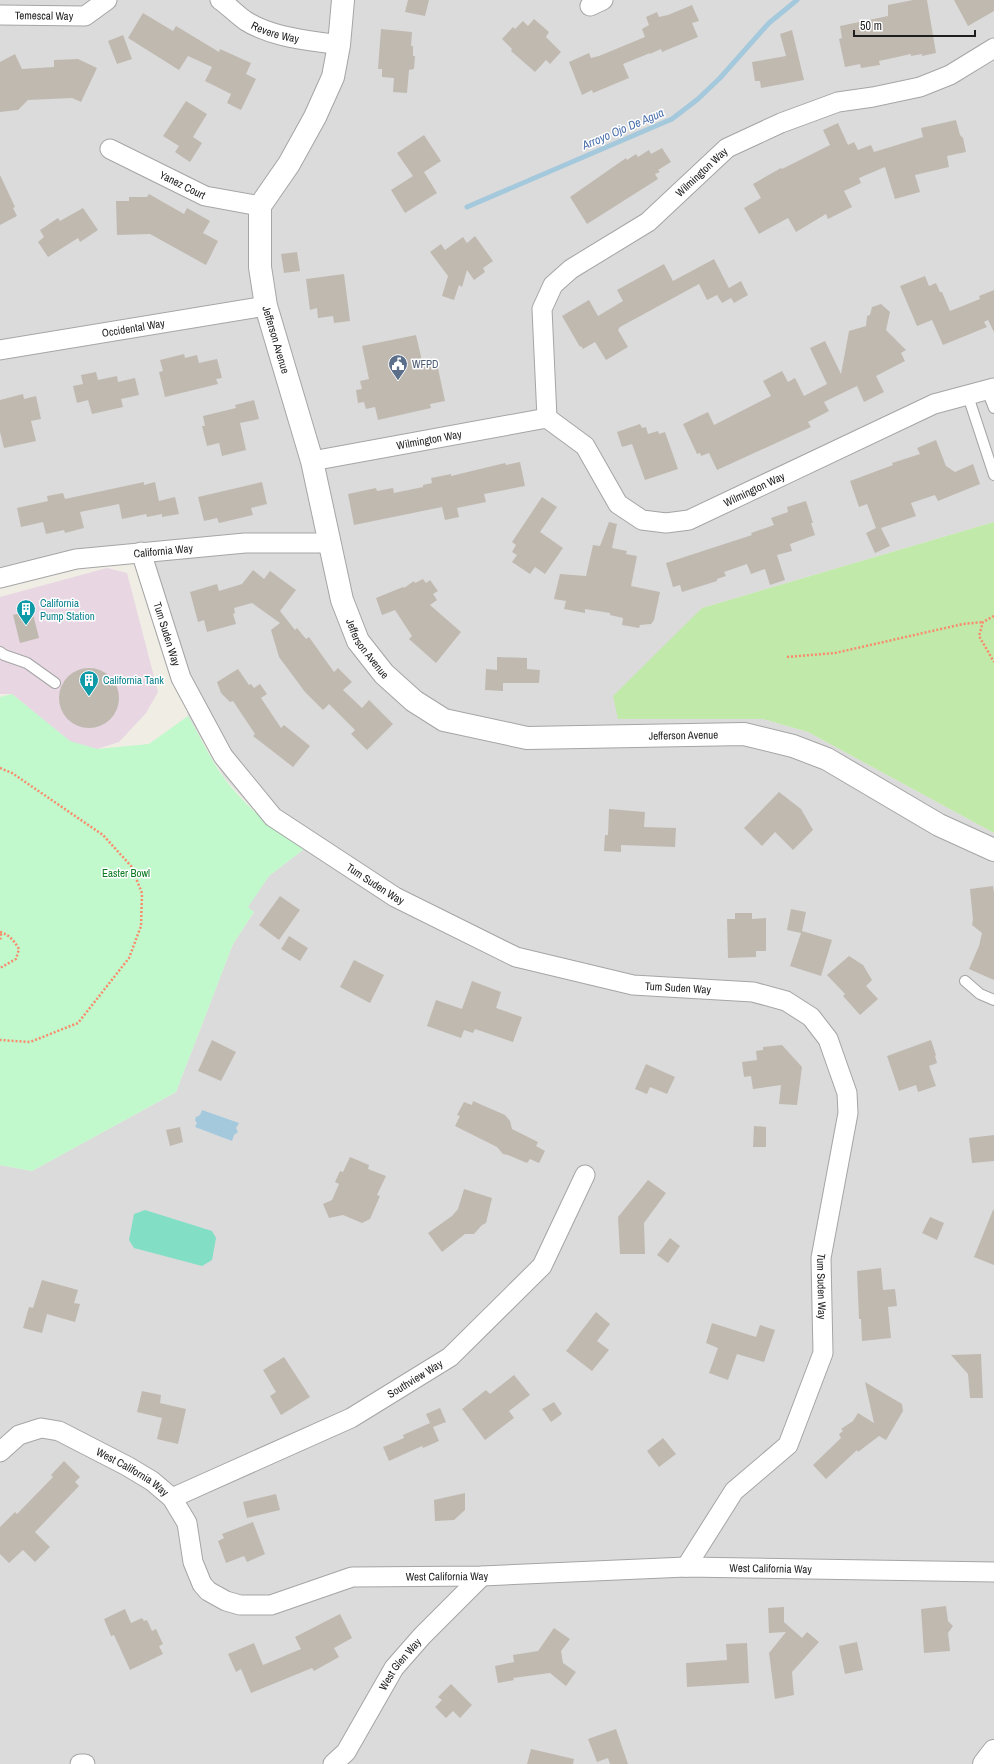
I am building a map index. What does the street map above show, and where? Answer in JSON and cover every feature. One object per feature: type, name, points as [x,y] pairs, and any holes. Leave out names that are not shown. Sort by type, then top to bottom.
[{"type":"street","name":"Temescal Way","points":[[0,15],[85,16],[108,0]]},
{"type":"street","name":"Revere Way","points":[[220,0],[246,21],[264,30],[296,38],[339,45]]},
{"type":"street","points":[[260,206],[289,164],[315,117],[333,77],[339,45],[343,0]]},
{"type":"street","name":"Wilmington Way","points":[[547,418],[542,308],[552,285],[571,269],[648,222],[727,148],[781,123],[838,102],[873,97],[920,87],[950,75],[994,48]]},
{"type":"street","name":"Yanez Court","points":[[110,149],[205,196],[260,206]]},
{"type":"street","name":"Jefferson Avenue","points":[[260,206],[260,267],[266,306],[312,461],[342,600],[358,641],[384,674],[414,701],[444,720],[527,738],[737,734],[793,746],[827,759],[939,825],[994,850]]},
{"type":"street","name":"Occidental Way","points":[[0,350],[266,306]]},
{"type":"street","name":"Wilmington Way","points":[[312,461],[547,418],[585,446],[618,504],[642,520],[666,523],[689,520],[934,404],[991,389]]},
{"type":"street","name":"California Way","points":[[0,578],[76,559],[141,552],[246,543],[330,543]]},
{"type":"street","name":"Tum Suden Way","points":[[141,552],[181,678],[223,756],[272,817],[395,897],[516,957],[633,985],[753,992],[780,999],[786,1001],[811,1018],[828,1039],[847,1093],[848,1113],[821,1258],[823,1353],[788,1445],[734,1491],[686,1567]]},
{"type":"street","name":"Southview Way","points":[[172,1498],[351,1418],[450,1357],[542,1266],[585,1175]]},
{"type":"street","name":"West California Way","points":[[0,1452],[19,1435],[41,1428],[59,1431],[127,1466],[152,1481],[172,1498],[187,1523],[193,1562],[202,1584],[208,1591],[226,1601],[240,1606],[271,1605],[352,1577],[482,1576],[686,1567],[994,1572]]},
{"type":"street","name":"West Glen Way","points":[[333,1764],[346,1752],[394,1668],[422,1636],[482,1576]]},
{"type":"street","points":[[984,1764],[994,1751]]},
{"type":"street","points":[[80,1764],[85,1764]]},
{"type":"lane","points":[[991,389],[994,408]]},
{"type":"lane","points":[[968,396],[994,475]]},
{"type":"lane","points":[[0,652],[4,655],[27,663],[55,683]]},
{"type":"lane","points":[[965,981],[980,994],[994,1000]]},
{"type":"path","points":[[787,657],[835,653],[963,624],[984,622],[994,616]]},
{"type":"path","points":[[984,622],[979,636],[994,662]]},
{"type":"path","points":[[0,768],[12,773],[103,835],[131,866],[142,893],[141,926],[129,958],[78,1022],[30,1042],[0,1040]]},
{"type":"path","points":[[0,941],[0,933],[5,934],[14,940],[19,949],[16,958],[0,968]]},
{"type":"shaded area","points":[[0,0],[994,0],[994,522],[702,608],[618,719],[763,719],[808,732],[994,833],[994,1764],[0,1764],[0,1165],[32,1171],[176,1092],[233,944],[254,912],[247,907],[269,876],[304,849],[284,837],[259,816],[224,777],[188,716],[180,667],[129,551],[0,577]]},
{"type":"shaded area","points":[[107,568],[127,573],[158,692],[146,713],[119,742],[97,749],[70,742],[12,694],[0,694],[0,597]]},
{"type":"green space","points":[[994,522],[994,833],[808,732],[763,719],[618,719],[613,696],[702,608]]},
{"type":"green space","name":"Easter Bowl","points":[[12,694],[70,741],[97,749],[149,744],[188,716],[214,763],[232,788],[271,826],[304,849],[269,876],[248,907],[254,912],[233,944],[176,1092],[32,1171],[0,1165],[0,697]]},
{"type":"green space","points":[[145,1210],[212,1231],[216,1238],[212,1260],[202,1266],[134,1248],[129,1240],[134,1214]]},
{"type":"water","points":[[202,1110],[239,1123],[236,1128],[238,1132],[234,1135],[232,1141],[195,1127],[197,1123],[195,1120],[196,1117],[200,1115]]},
{"type":"building","points":[[408,0],[429,0],[425,16],[405,12]]},
{"type":"building","points":[[913,0],[927,0],[936,53],[922,56],[922,54],[911,56],[911,54],[879,61],[880,65],[861,68],[860,64],[845,67],[839,39],[842,38],[840,26],[888,16],[888,5]]},
{"type":"building","points":[[954,0],[994,0],[994,11],[968,26]]},
{"type":"building","points":[[692,5],[699,21],[692,23],[698,37],[662,52],[661,49],[623,64],[629,78],[593,93],[592,90],[582,95],[569,62],[589,53],[591,58],[599,56],[645,37],[642,29],[649,25],[646,17],[657,12],[659,17],[668,15]]},
{"type":"building","points":[[143,13],[173,31],[176,26],[219,52],[220,49],[251,63],[246,74],[256,79],[241,110],[227,103],[231,94],[205,81],[212,67],[188,56],[179,70],[128,38]]},
{"type":"building","points":[[534,19],[549,32],[546,37],[561,52],[550,64],[546,60],[535,72],[511,51],[512,49],[502,39],[513,27],[515,29],[523,21],[528,26]]},
{"type":"building","points":[[381,29],[412,32],[411,46],[413,46],[413,56],[415,56],[414,69],[409,70],[407,93],[393,92],[394,78],[382,77],[382,69],[378,69]]},
{"type":"building","points":[[792,30],[804,80],[761,88],[760,81],[755,81],[752,62],[786,56],[780,34]]},
{"type":"building","points":[[123,35],[132,59],[117,64],[108,41]]},
{"type":"building","points":[[15,54],[22,69],[54,67],[54,60],[78,59],[97,68],[81,102],[72,98],[28,100],[18,110],[0,112],[0,62]]},
{"type":"building","points":[[186,101],[207,114],[193,137],[202,143],[190,162],[175,152],[179,146],[163,136]]},
{"type":"building","points":[[956,120],[960,135],[963,138],[966,152],[947,156],[949,167],[915,175],[920,192],[895,199],[885,167],[859,178],[861,183],[844,191],[852,207],[828,219],[826,214],[796,232],[788,218],[759,234],[744,208],[761,198],[753,184],[781,168],[782,169],[830,145],[823,130],[838,123],[848,145],[854,142],[858,150],[871,145],[874,152],[923,137],[921,128]]},
{"type":"building","points":[[424,135],[441,161],[424,172],[437,193],[405,213],[391,190],[413,176],[397,153]]},
{"type":"building","points":[[662,148],[671,162],[658,170],[660,172],[655,174],[658,179],[587,224],[570,197],[626,158],[627,160],[636,154],[638,157],[649,150],[651,154]]},
{"type":"building","points":[[0,175],[15,207],[13,208],[17,216],[0,225]]},
{"type":"building","points":[[149,194],[184,214],[187,208],[210,221],[203,233],[218,241],[206,265],[150,234],[117,235],[116,201],[129,201],[129,197],[147,197]]},
{"type":"building","points":[[83,208],[98,230],[80,242],[78,238],[48,257],[38,242],[44,237],[40,230],[58,218],[60,221]]},
{"type":"building","points":[[475,236],[493,261],[483,268],[485,272],[474,280],[467,270],[462,287],[459,285],[454,300],[442,296],[448,276],[430,252],[441,244],[445,250],[463,237],[467,243]]},
{"type":"building","points":[[297,252],[300,271],[284,273],[281,254]]},
{"type":"building","points":[[714,259],[729,288],[741,281],[748,295],[734,303],[731,298],[722,303],[717,295],[707,300],[699,284],[620,327],[618,330],[628,347],[606,360],[595,342],[583,349],[581,346],[580,347],[562,316],[589,300],[598,316],[623,301],[617,290],[664,264],[673,281]]},
{"type":"building","points":[[344,274],[350,321],[334,323],[333,316],[318,318],[317,308],[310,310],[306,279]]},
{"type":"building","points":[[925,276],[929,286],[936,283],[940,292],[942,292],[950,311],[980,299],[979,296],[994,290],[994,332],[988,320],[984,322],[987,327],[943,345],[932,320],[917,326],[900,286]]},
{"type":"building","points":[[881,304],[890,312],[886,330],[906,350],[901,353],[905,361],[876,376],[884,392],[864,402],[857,386],[824,402],[829,411],[808,422],[811,427],[717,470],[709,453],[701,456],[700,453],[697,454],[683,424],[708,412],[714,425],[771,396],[763,381],[782,371],[788,382],[795,378],[804,396],[827,384],[810,348],[825,341],[841,374],[849,331],[866,326],[867,316],[870,315],[872,307]]},
{"type":"building","points":[[416,335],[422,361],[436,359],[445,401],[430,404],[431,408],[378,420],[375,407],[366,409],[364,402],[358,403],[356,390],[362,389],[360,381],[369,379],[362,346]]},
{"type":"building","points":[[184,354],[185,358],[197,355],[199,363],[217,359],[222,378],[216,379],[218,384],[165,397],[159,372],[163,371],[160,360]]},
{"type":"building","points":[[96,372],[98,380],[117,376],[118,382],[135,378],[139,395],[121,399],[123,407],[92,414],[88,400],[77,403],[73,386],[83,384],[81,375]]},
{"type":"building","points":[[23,394],[24,399],[36,396],[41,419],[31,421],[36,441],[4,448],[0,432],[0,400]]},
{"type":"building","points":[[254,400],[259,419],[240,423],[246,450],[222,456],[219,443],[207,446],[202,426],[205,426],[203,416],[236,408],[235,405]]},
{"type":"building","points":[[640,424],[642,428],[646,427],[648,434],[658,431],[659,434],[665,432],[678,469],[645,480],[632,444],[622,447],[617,432]]},
{"type":"building","points":[[936,440],[946,466],[955,472],[973,464],[980,484],[938,501],[935,495],[911,503],[916,516],[881,528],[890,546],[875,553],[866,533],[876,528],[867,504],[859,507],[850,481],[893,465],[892,463],[920,454],[917,448]]},
{"type":"building","points":[[520,462],[525,486],[484,494],[486,502],[457,508],[459,517],[445,520],[442,507],[354,525],[348,494],[376,488],[377,491],[393,488],[394,493],[423,487],[423,485],[432,483],[431,478],[451,474],[451,476],[505,463],[506,465]]},
{"type":"building","points":[[144,482],[144,485],[155,482],[159,501],[175,497],[179,514],[162,517],[162,514],[147,517],[146,514],[122,519],[119,504],[80,512],[84,528],[65,533],[64,530],[46,534],[43,522],[21,527],[17,508],[48,501],[47,496],[63,493],[65,499]]},
{"type":"building","points":[[262,482],[267,504],[251,508],[253,515],[219,523],[217,518],[204,521],[198,497]]},
{"type":"building","points":[[542,497],[557,507],[540,532],[563,548],[545,574],[535,567],[530,574],[512,562],[517,555],[512,552],[516,545],[512,542]]},
{"type":"building","points":[[806,501],[815,535],[790,544],[792,551],[777,555],[785,580],[770,585],[765,569],[751,574],[747,564],[724,572],[726,576],[717,579],[717,581],[682,592],[680,585],[673,587],[666,563],[752,535],[751,533],[774,525],[771,518],[788,512],[787,507]]},
{"type":"building","points":[[609,522],[617,524],[612,548],[627,551],[626,554],[637,556],[631,586],[660,592],[654,620],[651,624],[640,625],[639,628],[622,625],[623,618],[610,615],[610,613],[585,609],[585,613],[564,609],[566,601],[554,599],[560,574],[586,576],[593,545],[600,546]]},
{"type":"building","points":[[253,570],[264,579],[270,571],[296,590],[280,611],[295,630],[297,628],[306,639],[309,637],[334,672],[338,668],[352,682],[343,690],[362,708],[369,700],[393,724],[367,750],[351,734],[355,730],[329,704],[323,710],[305,692],[279,657],[271,630],[280,623],[252,603],[234,608],[235,613],[233,614],[236,624],[207,632],[204,620],[198,622],[190,592],[217,584],[219,591],[242,584]]},
{"type":"building","points":[[423,579],[426,583],[430,580],[438,591],[433,594],[437,600],[430,605],[461,632],[436,663],[409,639],[412,636],[395,610],[382,615],[376,598],[403,587],[404,588],[414,581],[415,583]]},
{"type":"building","name":"California Pump Station","points":[[32,610],[39,638],[20,643],[13,615]]},
{"type":"building","points":[[497,657],[527,658],[527,669],[540,670],[539,683],[503,683],[503,691],[485,690],[486,669],[497,670]]},
{"type":"building","name":"California Tank","points":[[89,668],[106,673],[114,681],[119,698],[114,715],[106,723],[89,728],[72,723],[64,715],[59,698],[64,681],[72,673]]},
{"type":"building","points":[[238,669],[249,685],[251,684],[254,688],[260,684],[267,694],[261,698],[281,728],[284,725],[310,746],[293,767],[253,736],[255,734],[233,701],[230,702],[221,693],[217,682]]},
{"type":"building","points":[[779,792],[801,809],[813,830],[793,850],[775,832],[762,846],[744,828]]},
{"type":"building","points":[[609,809],[645,812],[644,827],[676,828],[675,847],[621,845],[621,852],[604,851],[605,835],[608,835]]},
{"type":"building","points":[[993,886],[994,980],[969,969],[979,946],[982,933],[972,925],[973,920],[970,889]]},
{"type":"building","points":[[280,896],[300,910],[279,940],[259,925]]},
{"type":"building","points":[[791,909],[806,912],[802,931],[832,940],[821,976],[790,966],[801,933],[787,930]]},
{"type":"building","points":[[735,913],[752,913],[752,919],[766,918],[766,951],[756,951],[756,957],[728,958],[727,919],[735,919]]},
{"type":"building","points":[[289,936],[308,948],[300,961],[281,949]]},
{"type":"building","points":[[849,956],[863,965],[872,980],[866,986],[878,999],[860,1015],[843,996],[845,994],[827,975]]},
{"type":"building","points":[[354,960],[384,975],[370,1003],[340,987]]},
{"type":"building","points":[[472,981],[501,992],[496,1008],[522,1017],[513,1042],[475,1029],[473,1033],[464,1030],[461,1038],[427,1026],[436,1000],[462,1009]]},
{"type":"building","points":[[212,1040],[236,1052],[221,1081],[198,1071]]},
{"type":"building","points":[[931,1040],[937,1063],[929,1066],[936,1086],[918,1092],[916,1085],[899,1091],[887,1056]]},
{"type":"building","points":[[782,1045],[802,1067],[797,1105],[779,1104],[781,1085],[753,1089],[751,1076],[744,1077],[742,1062],[757,1060],[756,1051],[763,1050],[763,1047]]},
{"type":"building","points":[[646,1064],[675,1077],[667,1094],[650,1087],[647,1094],[635,1089]]},
{"type":"building","points":[[473,1101],[505,1115],[510,1121],[512,1129],[538,1142],[536,1146],[545,1151],[539,1163],[530,1159],[527,1163],[503,1154],[497,1147],[455,1126],[460,1116],[457,1115],[464,1102],[472,1105]]},
{"type":"building","points":[[754,1126],[766,1127],[766,1147],[753,1147]]},
{"type":"building","points":[[180,1127],[183,1142],[170,1146],[166,1130]]},
{"type":"building","points":[[994,1135],[994,1161],[972,1163],[969,1138]]},
{"type":"building","points":[[350,1157],[369,1165],[368,1169],[386,1176],[377,1195],[380,1196],[370,1219],[362,1223],[343,1215],[329,1218],[323,1204],[332,1200],[339,1184],[335,1182],[340,1171],[343,1172]]},
{"type":"building","points":[[648,1180],[666,1193],[644,1223],[645,1254],[620,1254],[618,1217]]},
{"type":"building","points":[[464,1189],[492,1198],[486,1223],[482,1225],[474,1234],[465,1234],[442,1252],[428,1233],[452,1216],[458,1209]]},
{"type":"building","points":[[994,1210],[994,1265],[974,1257]]},
{"type":"building","points":[[930,1217],[944,1223],[937,1240],[922,1233]]},
{"type":"building","points":[[670,1238],[680,1246],[668,1263],[657,1255]]},
{"type":"building","points":[[881,1268],[883,1290],[895,1289],[897,1306],[888,1307],[891,1338],[862,1341],[861,1319],[859,1319],[857,1271]]},
{"type":"building","points":[[42,1280],[78,1290],[74,1303],[80,1304],[75,1322],[47,1314],[42,1333],[23,1328],[29,1307],[33,1308]]},
{"type":"building","points":[[596,1312],[610,1324],[597,1341],[609,1350],[592,1371],[566,1351]]},
{"type":"building","points":[[712,1323],[756,1337],[760,1325],[775,1330],[764,1362],[737,1354],[728,1380],[709,1373],[718,1348],[706,1343]]},
{"type":"building","points":[[981,1354],[983,1398],[970,1398],[968,1374],[951,1355]]},
{"type":"building","points":[[284,1357],[310,1397],[281,1415],[270,1396],[276,1392],[263,1370]]},
{"type":"building","points":[[514,1375],[530,1395],[509,1411],[514,1418],[485,1440],[462,1409],[486,1390],[490,1394]]},
{"type":"building","points":[[865,1382],[902,1404],[903,1411],[886,1440],[879,1436],[858,1452],[857,1450],[826,1479],[813,1465],[841,1438],[839,1434],[843,1431],[841,1429],[853,1421],[858,1413],[874,1423]]},
{"type":"building","points":[[142,1391],[161,1395],[160,1403],[186,1409],[178,1444],[157,1439],[162,1418],[137,1412]]},
{"type":"building","points":[[554,1402],[562,1414],[551,1422],[542,1409]]},
{"type":"building","points":[[440,1408],[446,1422],[433,1427],[439,1441],[423,1448],[422,1446],[389,1461],[383,1447],[404,1438],[403,1435],[430,1423],[426,1414]]},
{"type":"building","points":[[663,1438],[676,1454],[659,1467],[647,1451]]},
{"type":"building","points":[[64,1461],[80,1477],[75,1482],[79,1486],[35,1532],[50,1547],[35,1562],[23,1550],[9,1563],[0,1554],[0,1527],[15,1512],[17,1514],[53,1477],[51,1475]]},
{"type":"building","points":[[465,1493],[465,1510],[454,1520],[435,1521],[434,1500]]},
{"type":"building","points":[[276,1494],[280,1510],[247,1518],[243,1502]]},
{"type":"building","points":[[253,1522],[265,1554],[247,1562],[244,1556],[226,1563],[218,1541],[224,1538],[222,1534]]},
{"type":"building","points":[[946,1606],[948,1621],[953,1626],[948,1633],[950,1651],[924,1653],[921,1609]]},
{"type":"building","points":[[784,1607],[784,1622],[802,1638],[807,1632],[819,1642],[792,1672],[794,1695],[775,1699],[769,1653],[786,1632],[769,1633],[768,1608]]},
{"type":"building","points":[[125,1609],[131,1623],[142,1618],[144,1621],[147,1620],[152,1631],[156,1629],[163,1644],[159,1646],[163,1654],[130,1670],[114,1635],[111,1636],[104,1619]]},
{"type":"building","points":[[340,1614],[352,1638],[334,1648],[339,1657],[314,1671],[312,1668],[251,1693],[241,1669],[236,1672],[228,1654],[254,1643],[263,1665],[301,1649],[295,1637]]},
{"type":"building","points":[[554,1628],[570,1639],[561,1651],[563,1663],[576,1672],[566,1686],[550,1673],[513,1678],[514,1680],[498,1683],[495,1666],[514,1662],[513,1655],[538,1651]]},
{"type":"building","points":[[857,1642],[863,1670],[845,1674],[839,1646]]},
{"type":"building","points":[[747,1643],[749,1683],[687,1687],[686,1663],[727,1660],[726,1644]]},
{"type":"building","points":[[451,1684],[472,1705],[460,1718],[453,1711],[446,1718],[435,1707],[442,1700],[438,1697]]},
{"type":"building","points":[[616,1729],[628,1764],[610,1764],[608,1758],[597,1762],[588,1739]]},
{"type":"building","points":[[531,1749],[574,1759],[573,1764],[527,1764]]},
{"type":"waterway","name":"Arroyo Ojo De Agua","points":[[467,207],[672,119],[698,99],[720,78],[769,23],[797,0]]},
{"type":"place","name":"WFPD","points":[[398,381]]},
{"type":"place","name":"California Pump Station","points":[[26,626]]},
{"type":"place","name":"California Tank","points":[[89,697]]}]
